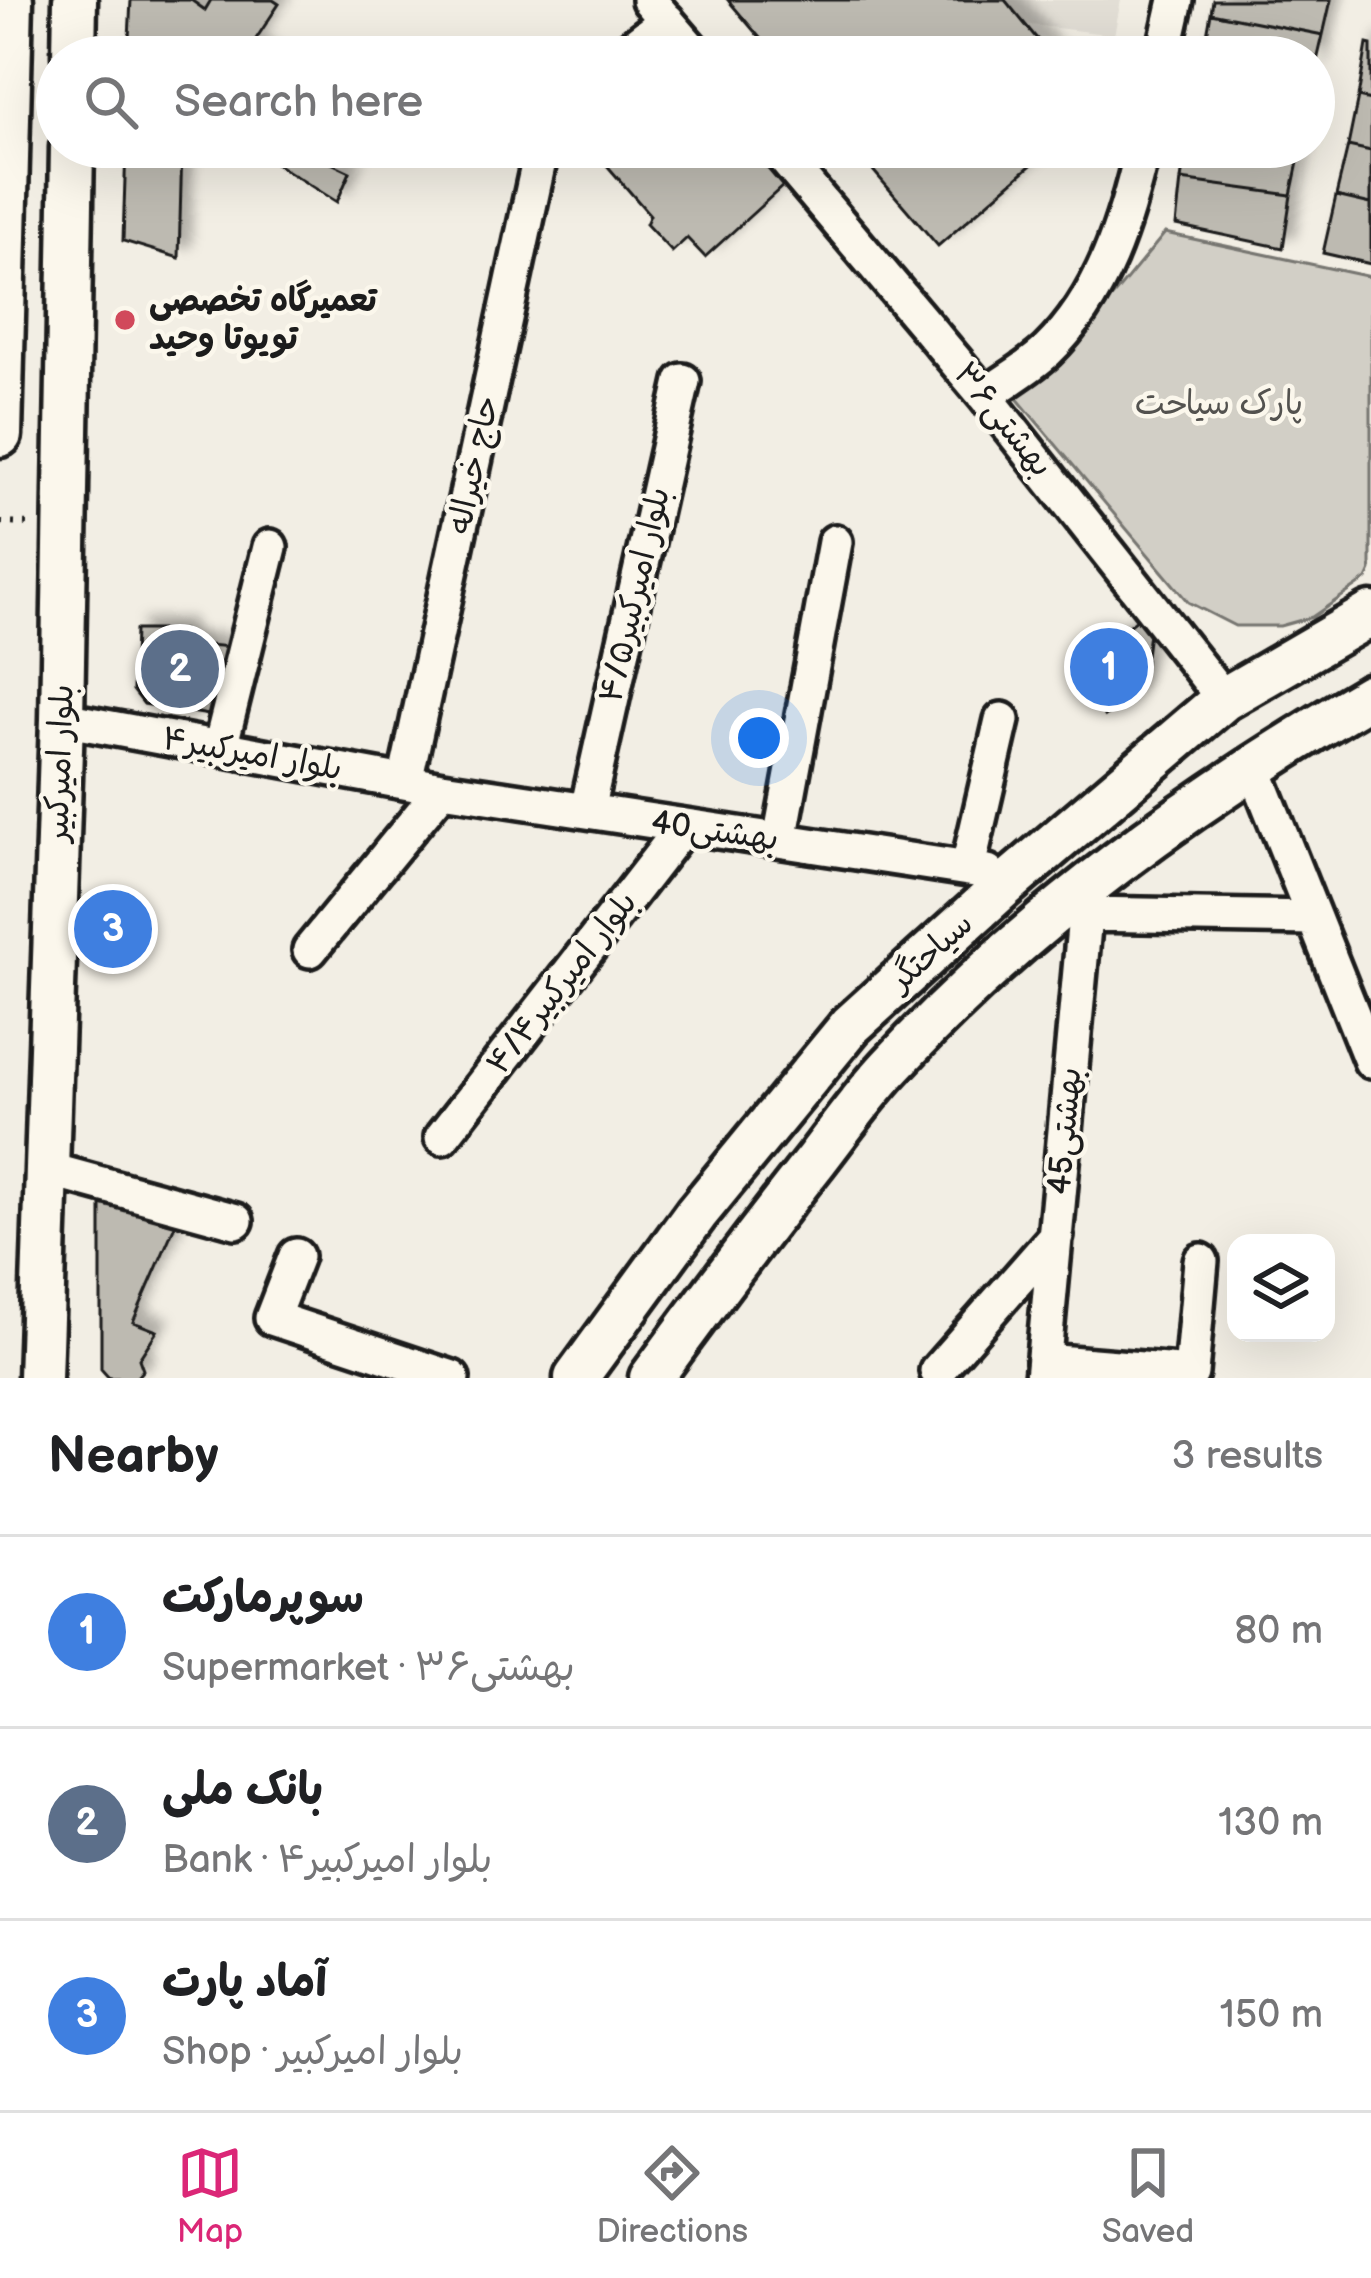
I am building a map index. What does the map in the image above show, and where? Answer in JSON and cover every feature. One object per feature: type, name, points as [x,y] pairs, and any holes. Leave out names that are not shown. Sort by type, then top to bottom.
[{"type":"main road","points":[[0,435],[11,0]]},
{"type":"main road","points":[[72,1],[73,36]]},
{"type":"main road","name":"بلوار امیرکبیر","points":[[40,1378],[62,719],[72,168]]},
{"type":"main road","name":"سیاحتگر","points":[[576,1378],[696,1214],[851,1024],[1001,888],[1224,699],[1371,614]]},
{"type":"main road","name":"سیاحتگر","points":[[651,1378],[736,1261],[888,1069],[1034,927],[1086,899],[1136,846],[1253,765],[1371,695]]},
{"type":"main road","points":[[46,1273],[55,1338],[70,1378]]},
{"type":"street","points":[[1167,36],[1175,0]]},
{"type":"street","points":[[636,36],[658,10],[680,36]]},
{"type":"street","name":"حاج خیراله","points":[[405,782],[537,168]]},
{"type":"street","name":"بهشتی۳۶","points":[[793,168],[985,395],[1224,699]]},
{"type":"street","points":[[985,395],[1046,351],[1097,288],[1138,168]]},
{"type":"street","name":"بلوار امیرکبیر۴/۵","points":[[587,810],[682,380]]},
{"type":"street","points":[[780,841],[836,542]]},
{"type":"street","points":[[220,748],[270,547]]},
{"type":"street","name":"۴بلوار امیرکبیر","points":[[62,719],[442,790]]},
{"type":"street","name":"40بهشتی","points":[[442,790],[978,870],[1002,720]]},
{"type":"street","points":[[1253,765],[1311,918],[1371,1056]]},
{"type":"street","points":[[310,950],[442,790]]},
{"type":"street","name":"بلوار امیرکبیر۴/۴","points":[[442,1137],[682,828]]},
{"type":"street","points":[[1086,899],[1311,918]]},
{"type":"street","name":"بهشتی45","points":[[1043,1370],[1086,899]]},
{"type":"street","points":[[50,1170],[236,1221]]},
{"type":"street","points":[[937,1371],[1056,1236]]},
{"type":"street","points":[[296,1256],[272,1318],[452,1378]]},
{"type":"street","points":[[1043,1370],[1191,1373],[1201,1261]]},
{"type":"shaded area","points":[[1005,0],[1121,0],[1114,35],[1024,24]]},
{"type":"green space","name":"پارک سیاحت","points":[[1165,233],[1371,277],[1371,570],[1367,579],[1312,617],[1280,626],[1235,626],[1188,602],[1015,396],[1114,295]]},
{"type":"building","points":[[131,0],[191,0],[205,10],[211,0],[273,0],[279,4],[258,36],[129,36]]},
{"type":"building","points":[[728,0],[1005,0],[1035,36],[758,36]]},
{"type":"building","points":[[1213,0],[1331,0],[1323,35],[1211,13]]},
{"type":"building","points":[[1211,13],[1323,35],[1323,36],[1207,36]]},
{"type":"building","points":[[1367,44],[1371,45],[1371,100],[1358,97]]},
{"type":"building","points":[[1358,97],[1371,100],[1371,151],[1348,146]]},
{"type":"building","points":[[1348,146],[1371,151],[1371,204],[1336,196]]},
{"type":"building","points":[[125,168],[181,168],[179,258],[123,241]]},
{"type":"building","points":[[283,168],[350,172],[337,202]]},
{"type":"building","points":[[609,168],[768,168],[784,185],[705,257],[687,238],[672,252],[646,224],[650,215]]},
{"type":"building","points":[[871,168],[1028,168],[938,246]]},
{"type":"building","points":[[1183,168],[1297,168],[1291,195],[1181,180]]},
{"type":"building","points":[[1181,180],[1291,195],[1283,248],[1176,225]]},
{"type":"building","points":[[1336,196],[1371,204],[1371,264],[1323,253]]},
{"type":"building","points":[[1142,615],[1150,625],[1145,663],[1134,693],[1105,716],[1071,671]]},
{"type":"building","points":[[135,630],[183,630],[184,643],[232,647],[215,716],[144,704],[133,690]]},
{"type":"building","points":[[101,1193],[179,1216],[133,1322],[157,1331],[139,1359],[143,1370],[136,1378],[109,1378],[101,1369]]},
{"type":"place","name":"تعمیرگاه تخصصی تویوتا وحید","points":[[125,320]]},
{"type":"place","name":"سوپرمارکت","points":[[1109,667]]},
{"type":"place","name":"بانک ملی","points":[[180,669]]},
{"type":"place","name":"آماد پارت","points":[[113,929]]}]
